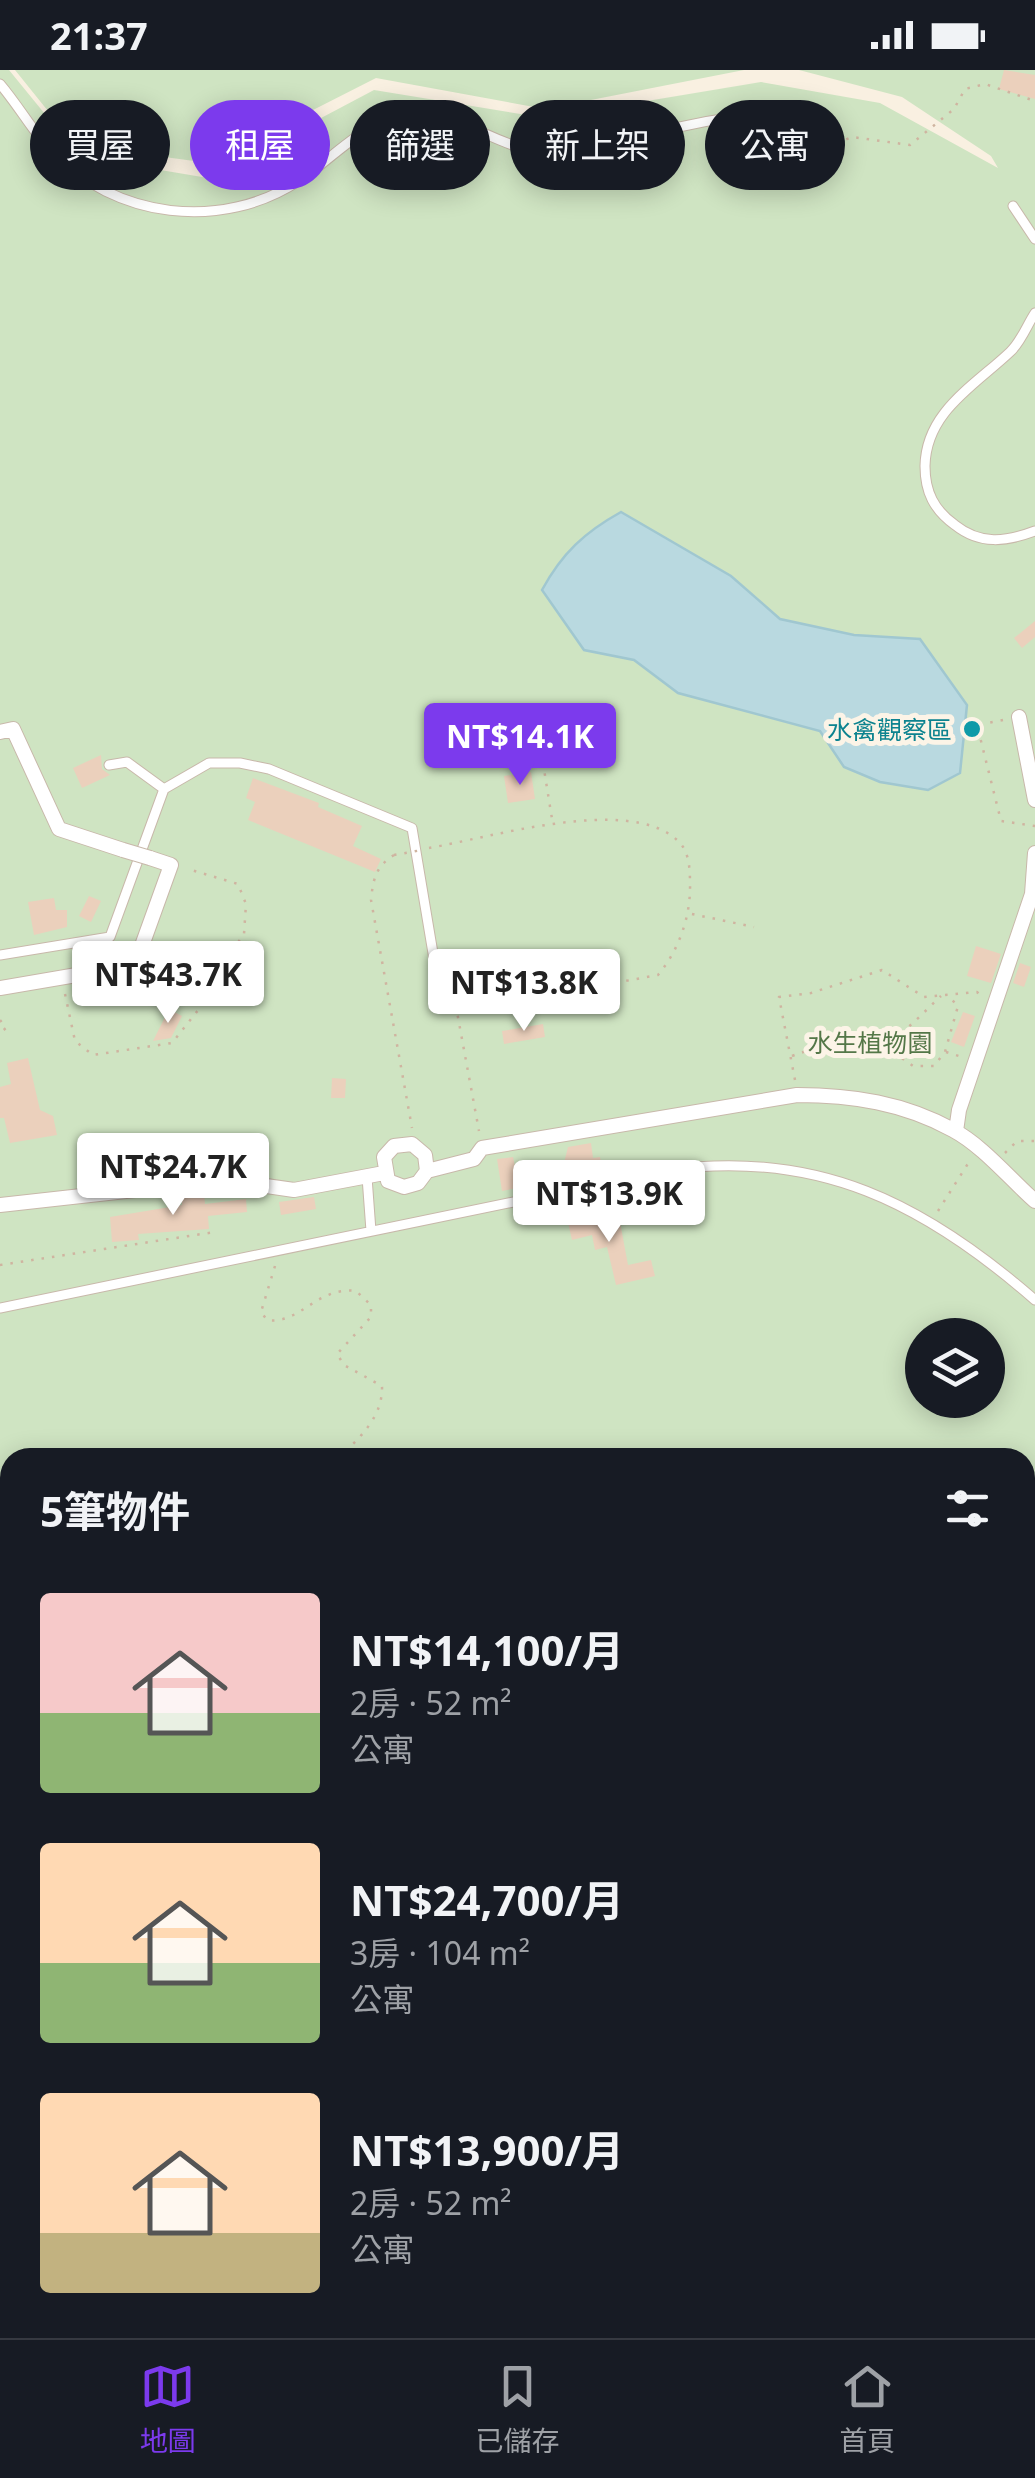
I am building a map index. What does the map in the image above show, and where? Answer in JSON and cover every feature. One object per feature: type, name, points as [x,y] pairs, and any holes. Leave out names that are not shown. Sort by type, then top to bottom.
[{"type":"street","points":[[1019,716],[1035,800]]},
{"type":"street","points":[[0,732],[12,729],[59,829],[171,865],[135,966],[0,988]]},
{"type":"street","points":[[956,1131],[1032,894],[1035,853]]},
{"type":"street","points":[[427,1171],[425,1155],[412,1144],[394,1146],[384,1157],[388,1181],[404,1188],[418,1183],[427,1171],[474,1159],[482,1148],[797,1095],[844,1095],[900,1107],[956,1131],[1035,1201]]},
{"type":"street","points":[[1,1209],[225,1180],[294,1190],[384,1173]]},
{"type":"lane","points":[[0,84],[50,150],[95,187],[144,207],[201,214],[253,204],[299,181],[361,132],[410,115],[469,123],[532,151],[598,150],[703,122]]},
{"type":"lane","points":[[1013,206],[1035,239]]},
{"type":"lane","points":[[1035,312],[1014,349],[936,422],[926,442],[925,480],[936,511],[966,534],[982,541],[1035,531]]},
{"type":"lane","points":[[109,765],[126,762],[164,789]]},
{"type":"lane","points":[[0,955],[110,936],[164,789],[209,763],[240,763],[269,769],[412,828],[439,989],[470,984]]},
{"type":"lane","points":[[0,1308],[668,1170],[734,1164],[802,1171],[841,1180],[932,1220],[970,1245],[1035,1300]]},
{"type":"lane","points":[[367,1178],[370,1232]]},
{"type":"path","points":[[703,122],[706,134],[716,141],[787,164],[852,137],[910,145],[954,109],[965,88],[985,84],[1035,101]]},
{"type":"path","points":[[1019,716],[977,725],[1001,821],[1035,826]]},
{"type":"path","points":[[543,763],[553,826]]},
{"type":"path","points":[[412,1144],[412,1123],[371,900],[372,880],[382,862],[394,854],[596,820],[635,821],[660,828],[680,842],[688,857],[689,914],[670,961],[658,976],[458,1012],[482,1148]]},
{"type":"path","points":[[63,978],[69,1026],[75,1041],[93,1055],[172,1043],[207,999],[212,979],[244,934],[246,904],[238,884],[171,865]]},
{"type":"path","points":[[689,914],[754,927]]},
{"type":"path","points":[[797,1095],[779,997],[812,993],[882,970],[924,997],[977,992],[993,1010]]},
{"type":"path","points":[[791,1057],[817,1046],[842,1054],[870,1052],[884,1046],[944,995]]},
{"type":"path","points":[[884,1046],[913,1066],[934,1066],[945,1052],[958,1006],[944,995]]},
{"type":"path","points":[[0,1020],[6,1028],[0,1033]]},
{"type":"path","points":[[993,1164],[1018,1140],[1035,1141]]},
{"type":"path","points":[[932,1220],[966,1166]]},
{"type":"path","points":[[0,1265],[214,1232]]},
{"type":"path","points":[[280,1250],[262,1317],[285,1319],[332,1291],[356,1291],[371,1305],[371,1317],[337,1354],[344,1366],[382,1386],[380,1408],[349,1448]]},
{"type":"green space","name":"水生植物園","points":[[0,70],[9,70],[33,100],[30,100],[30,190],[170,190],[170,172],[190,175],[190,190],[330,190],[330,113],[350,103],[350,190],[490,190],[490,109],[510,112],[510,190],[685,190],[685,100],[653,100],[761,82],[880,103],[998,168],[991,156],[902,97],[799,70],[1035,70],[1035,1448],[0,1448]]},
{"type":"green space","points":[[15,70],[744,70],[591,100],[510,103],[376,78],[330,101],[190,100],[190,160],[170,158],[170,100],[39,100]]},
{"type":"green space","points":[[374,90],[435,100],[355,100]]},
{"type":"water","points":[[621,512],[731,576],[780,619],[854,635],[920,639],[967,705],[960,773],[928,790],[880,782],[844,767],[820,731],[678,693],[634,660],[584,650],[542,590],[576,545]]},
{"type":"building","points":[[1004,70],[1035,75],[1035,99],[999,89]]},
{"type":"building","points":[[1035,621],[1035,637],[1022,648],[1014,638]]},
{"type":"building","points":[[101,755],[102,769],[110,775],[82,788],[73,768]]},
{"type":"building","points":[[531,772],[535,799],[508,803],[504,776]]},
{"type":"building","points":[[253,778],[319,803],[318,807],[362,826],[353,846],[381,859],[375,872],[248,820],[255,802],[246,798]]},
{"type":"building","points":[[89,896],[101,901],[91,922],[79,916]]},
{"type":"building","points":[[54,898],[56,910],[67,910],[67,927],[34,935],[28,902]]},
{"type":"building","points":[[976,946],[1001,954],[991,983],[967,976]]},
{"type":"building","points":[[1020,963],[1031,967],[1024,987],[1013,983]]},
{"type":"building","points":[[169,1009],[182,1016],[171,1038],[153,1041]]},
{"type":"building","points":[[963,1012],[975,1016],[964,1047],[951,1042]]},
{"type":"building","points":[[543,1024],[545,1037],[504,1044],[502,1031]]},
{"type":"building","points":[[28,1058],[40,1110],[53,1116],[57,1135],[10,1143],[4,1118],[0,1118],[0,1087],[11,1084],[7,1063]]},
{"type":"building","points":[[332,1078],[346,1079],[345,1098],[331,1098]]},
{"type":"building","points":[[591,1143],[593,1158],[600,1157],[603,1172],[502,1191],[497,1159],[513,1157],[516,1171],[564,1163],[568,1147]]},
{"type":"building","points":[[204,1193],[205,1204],[246,1199],[247,1212],[208,1216],[209,1229],[138,1234],[139,1240],[112,1242],[110,1217],[182,1205],[182,1196]]},
{"type":"building","points":[[314,1197],[316,1209],[281,1215],[279,1202]]},
{"type":"building","points":[[595,1208],[599,1226],[620,1222],[628,1265],[651,1260],[655,1276],[616,1285],[607,1247],[595,1250],[592,1235],[572,1240],[566,1214]]},
{"type":"place","name":"水禽觀察區","points":[[972,729]]}]
